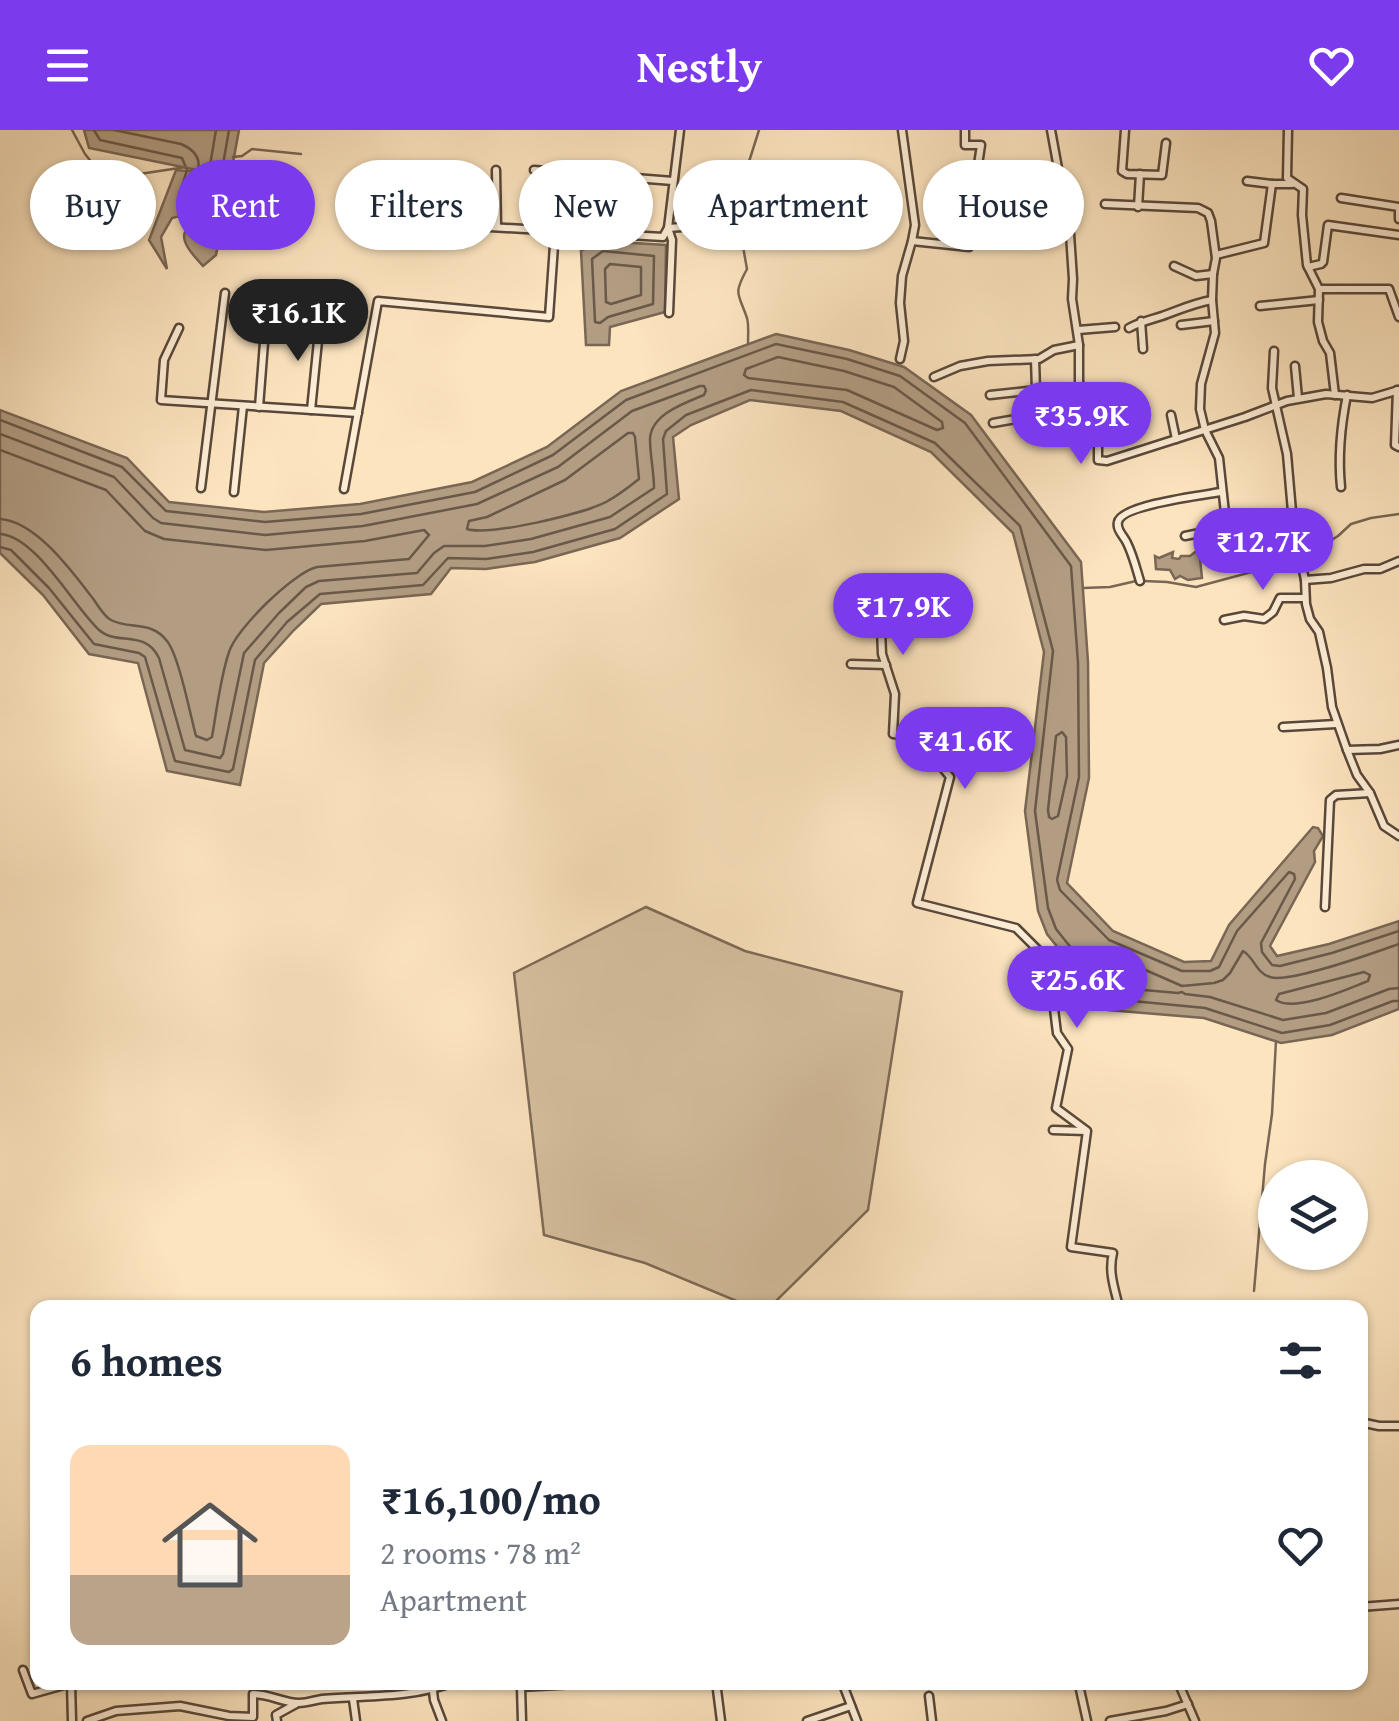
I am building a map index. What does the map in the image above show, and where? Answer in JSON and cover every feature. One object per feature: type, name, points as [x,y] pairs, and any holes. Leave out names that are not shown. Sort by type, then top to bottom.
[{"type":"street","points":[[676,160],[680,130]]},
{"type":"street","points":[[900,359],[904,341],[902,276],[914,224],[902,130]]},
{"type":"street","points":[[965,130],[965,145],[980,145],[978,160]]},
{"type":"street","points":[[1051,130],[1070,234],[1079,382],[1090,406],[1100,462],[1298,398],[1372,398],[1398,390],[1395,445],[1399,448]]},
{"type":"street","points":[[1125,130],[1122,171],[1127,174],[1162,174],[1166,143]]},
{"type":"street","points":[[1288,130],[1287,178],[1304,189],[1302,215],[1308,267],[1319,289],[1318,322],[1330,353],[1335,395]]},
{"type":"street","points":[[1138,207],[1140,174]]},
{"type":"street","points":[[653,179],[673,180],[668,228],[672,240],[669,313]]},
{"type":"street","points":[[1248,180],[1294,184]]},
{"type":"street","points":[[1216,254],[1264,243],[1272,184]]},
{"type":"street","points":[[1341,198],[1399,207],[1399,219]]},
{"type":"street","points":[[1106,204],[1198,208],[1208,213],[1216,242],[1212,274],[1215,333],[1201,384],[1200,409],[1218,458],[1226,522],[1224,528],[1185,536]]},
{"type":"street","points":[[1308,267],[1323,262],[1328,225],[1399,235]]},
{"type":"street","points":[[668,228],[673,228]]},
{"type":"street","points":[[653,236],[662,237],[668,228]]},
{"type":"street","points":[[912,242],[923,243]]},
{"type":"street","points":[[344,490],[378,301],[549,317],[554,250]]},
{"type":"street","points":[[1174,266],[1196,276],[1212,274]]},
{"type":"street","points":[[1319,289],[1389,289],[1399,317]]},
{"type":"street","points":[[260,407],[268,290]]},
{"type":"street","points":[[201,488],[225,293]]},
{"type":"street","points":[[1128,328],[1212,300]]},
{"type":"street","points":[[1260,306],[1319,300]]},
{"type":"street","points":[[311,410],[320,321]]},
{"type":"street","points":[[1181,325],[1214,321]]},
{"type":"street","points":[[1141,322],[1143,349]]},
{"type":"street","points":[[179,328],[164,360],[160,400],[358,412]]},
{"type":"street","points":[[1078,330],[1115,328]]},
{"type":"street","points":[[934,377],[960,366],[988,361],[1039,359],[1079,344]]},
{"type":"street","points":[[1274,351],[1274,404],[1288,454],[1290,503],[1305,598],[1323,650],[1336,724],[1384,826],[1399,836]]},
{"type":"street","points":[[990,395],[1036,390],[1035,358]]},
{"type":"street","points":[[1295,366],[1298,398]]},
{"type":"street","points":[[1341,487],[1339,466],[1347,395]]},
{"type":"street","points":[[234,492],[243,406]]},
{"type":"street","points":[[993,423],[1090,406]]},
{"type":"street","points":[[1171,415],[1176,439]]},
{"type":"street","points":[[1140,580],[1128,543],[1118,528],[1122,515],[1156,504],[1222,492]]},
{"type":"street","points":[[1305,580],[1380,569],[1399,561]]},
{"type":"street","points":[[879,580],[882,654],[895,694],[893,734],[918,737],[950,777],[918,903],[1016,928],[1048,960],[1056,1032],[1068,1049],[1056,1108],[1088,1131]]},
{"type":"street","points":[[1224,620],[1244,616],[1264,619],[1280,598],[1305,598]]},
{"type":"street","points":[[851,664],[886,665]]},
{"type":"street","points":[[1283,727],[1336,724]]},
{"type":"street","points":[[1347,750],[1399,745]]},
{"type":"street","points":[[1325,907],[1330,800],[1336,794],[1370,792]]},
{"type":"street","points":[[1053,1130],[1088,1131]]},
{"type":"street","points":[[1088,1131],[1071,1247],[1113,1253],[1110,1266],[1117,1300]]},
{"type":"street","points":[[1368,1424],[1399,1426]]},
{"type":"street","points":[[1368,1606],[1399,1604]]},
{"type":"street","points":[[23,1670],[30,1689]]},
{"type":"street","points":[[71,1690],[72,1721]]},
{"type":"street","points":[[277,1721],[276,1714],[297,1703],[408,1690]]},
{"type":"street","points":[[433,1690],[442,1721]]},
{"type":"street","points":[[520,1690],[522,1721]]},
{"type":"street","points":[[717,1690],[721,1721]]},
{"type":"street","points":[[845,1690],[857,1721]]},
{"type":"street","points":[[1080,1690],[1087,1721]]},
{"type":"street","points":[[1182,1690],[1195,1721]]},
{"type":"street","points":[[87,1721],[116,1711],[180,1706],[254,1717],[254,1694],[297,1703]]},
{"type":"street","points":[[929,1696],[932,1721]]},
{"type":"street","points":[[353,1699],[356,1721]]},
{"type":"street","points":[[1110,1721],[1188,1704]]},
{"type":"street","points":[[807,1721],[851,1706]]},
{"type":"street","points":[[116,1711],[116,1721]]},
{"type":"shaded area","points":[[646,907],[745,951],[902,992],[868,1210],[777,1300],[734,1300],[645,1263],[544,1235],[514,973]]},
{"type":"water","points":[[84,130],[239,130],[233,160],[176,160],[176,166],[89,148]]},
{"type":"water","points":[[176,170],[176,217],[161,237],[167,269],[155,250],[156,222]]},
{"type":"water","points":[[653,244],[666,245],[665,312],[610,327],[609,345],[586,345],[581,251],[653,250]]},
{"type":"water","points":[[190,250],[217,250],[203,266]]},
{"type":"water","points":[[776,334],[904,367],[971,415],[1081,562],[1088,662],[1089,778],[1067,883],[1113,931],[1184,962],[1211,961],[1229,925],[1313,827],[1318,828],[1323,836],[1314,851],[1315,862],[1270,946],[1277,956],[1399,921],[1399,1009],[1332,1035],[1281,1043],[1204,1018],[1108,1010],[1047,934],[1038,911],[1025,811],[1044,652],[1013,533],[931,452],[841,411],[750,400],[691,425],[673,437],[679,499],[620,538],[535,562],[486,569],[451,568],[431,594],[321,604],[264,663],[240,785],[167,771],[138,663],[89,654],[43,595],[0,553],[0,410],[127,458],[169,502],[264,512],[360,504],[472,482],[547,447],[621,391]]},
{"type":"water","points":[[1199,549],[1202,578],[1175,579],[1170,570],[1156,569],[1155,556],[1173,552],[1172,558],[1179,559]]},
{"type":"waterway","points":[[72,130],[101,174],[126,176],[176,168]]},
{"type":"waterway","points":[[748,344],[748,321],[738,289],[747,269],[742,241],[748,215],[747,168],[759,130]]},
{"type":"waterway","points":[[233,157],[252,149],[301,154]]},
{"type":"waterway","points":[[1304,557],[1351,524],[1399,514]]},
{"type":"waterway","points":[[1144,581],[1196,587],[1296,560]]},
{"type":"waterway","points":[[1083,588],[1136,581]]},
{"type":"waterway","points":[[1254,1291],[1276,1041]]}]
